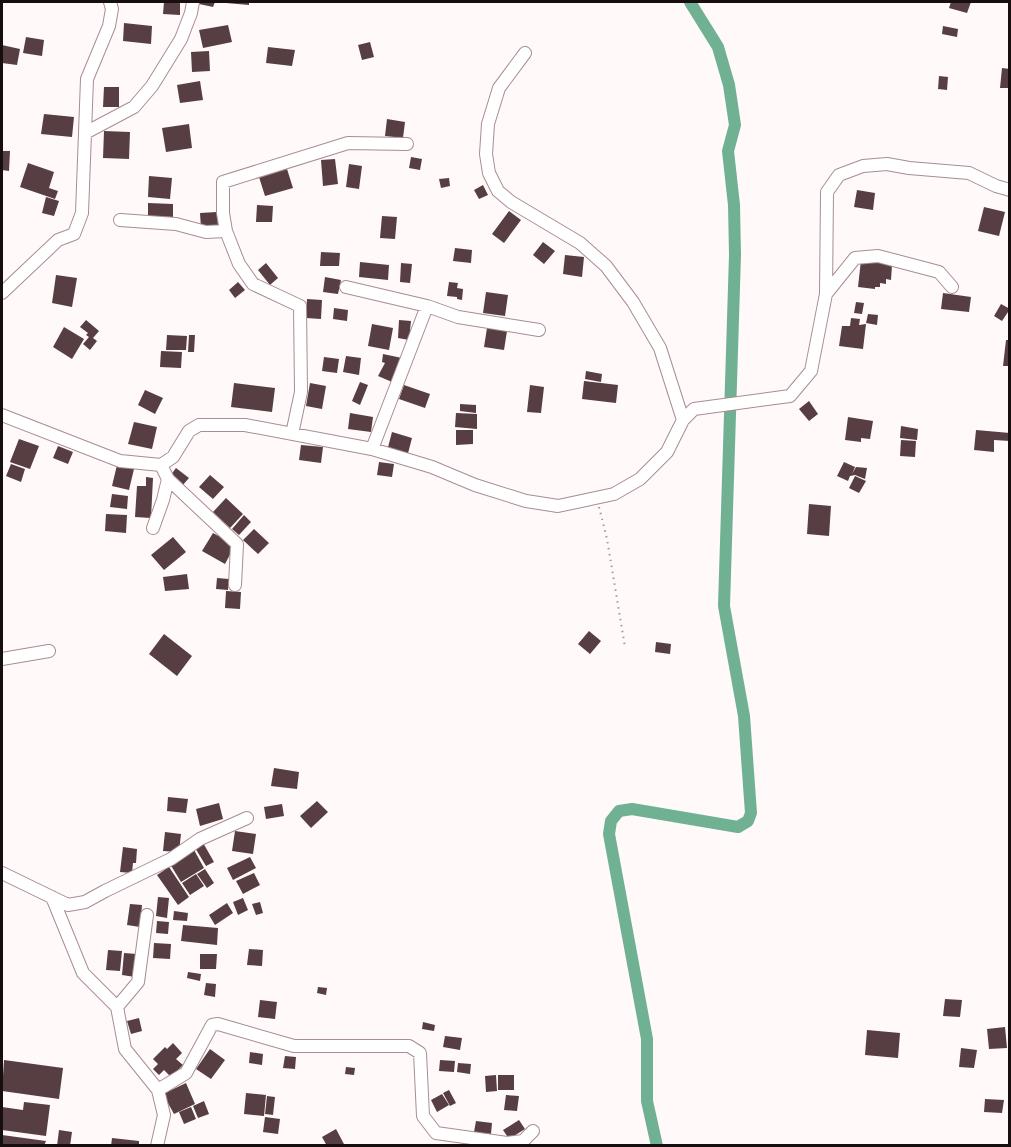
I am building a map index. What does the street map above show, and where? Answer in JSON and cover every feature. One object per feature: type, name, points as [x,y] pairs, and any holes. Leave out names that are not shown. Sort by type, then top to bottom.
[{"type":"street","points":[[2,293],[58,240],[74,234],[82,213],[87,79],[109,26],[112,9],[110,2]]},
{"type":"street","points":[[85,133],[134,107],[152,86],[181,39],[193,2]]},
{"type":"street","points":[[525,53],[499,88],[488,124],[486,154],[489,173],[498,191],[580,243],[606,266],[633,302],[660,348],[682,420]]},
{"type":"street","points":[[292,434],[301,392],[300,306],[253,284],[239,264],[226,231],[223,213],[223,182],[348,143],[407,144]]},
{"type":"street","points":[[2,415],[120,461],[161,465],[172,457],[189,431],[199,425],[246,425],[372,449],[432,466],[476,485],[526,501],[558,506],[597,498],[614,494],[640,479],[667,452],[682,420],[694,409],[790,396],[811,370],[826,294],[827,192],[839,175],[862,166],[887,164],[969,173],[1010,190]]},
{"type":"street","points":[[120,219],[176,224],[206,232],[226,231]]},
{"type":"street","points":[[826,294],[855,258],[878,256],[939,272],[952,287]]},
{"type":"street","points":[[346,288],[427,306],[458,317],[539,330]]},
{"type":"street","points":[[372,449],[427,306]]},
{"type":"street","points":[[161,465],[168,478],[237,544],[235,585]]},
{"type":"street","points":[[153,528],[168,478]]},
{"type":"street","points":[[2,659],[49,651]]},
{"type":"street","points":[[2,873],[68,905],[85,902],[171,859],[200,839],[247,818]]},
{"type":"street","points":[[52,897],[83,973],[117,1007],[124,1049],[158,1090],[164,1115],[157,1146]]},
{"type":"street","points":[[117,1007],[138,982],[147,915]]},
{"type":"street","points":[[158,1090],[186,1073],[212,1025],[218,1024],[294,1046],[409,1047],[420,1053],[423,1116],[436,1133],[507,1143],[523,1140],[533,1131]]},
{"type":"path","points":[[597,498],[607,539],[626,647]]},
{"type":"building","points":[[164,2],[180,2],[180,15],[163,14]]},
{"type":"building","points":[[199,2],[215,2],[213,7],[199,4]]},
{"type":"building","points":[[249,2],[249,5],[226,3]]},
{"type":"building","points":[[951,2],[971,2],[967,13],[949,8]]},
{"type":"building","points":[[124,23],[152,26],[151,44],[123,41]]},
{"type":"building","points":[[228,25],[232,42],[203,48],[199,30]]},
{"type":"building","points":[[943,26],[958,29],[957,37],[942,34]]},
{"type":"building","points":[[26,37],[44,40],[42,56],[23,53]]},
{"type":"building","points":[[370,42],[374,57],[362,60],[358,45]]},
{"type":"building","points":[[2,45],[20,49],[17,65],[2,63]]},
{"type":"building","points":[[268,47],[295,50],[292,66],[266,63]]},
{"type":"building","points":[[209,51],[210,71],[192,72],[191,52]]},
{"type":"building","points":[[1002,68],[1010,69],[1010,88],[1000,88]]},
{"type":"building","points":[[939,76],[948,77],[947,90],[938,89]]},
{"type":"building","points":[[200,81],[203,100],[180,103],[177,85]]},
{"type":"building","points":[[104,87],[119,87],[119,107],[103,107]]},
{"type":"building","points":[[44,114],[74,117],[72,137],[41,134]]},
{"type":"building","points":[[387,119],[405,122],[403,138],[385,136]]},
{"type":"building","points":[[189,124],[192,148],[166,152],[162,128]]},
{"type":"building","points":[[104,131],[130,132],[129,159],[103,158]]},
{"type":"building","points":[[2,151],[10,151],[9,171],[2,170]]},
{"type":"building","points":[[411,157],[422,159],[420,170],[409,168]]},
{"type":"building","points":[[335,159],[338,184],[323,186],[321,160]]},
{"type":"building","points":[[28,163],[54,172],[49,188],[58,191],[55,199],[20,187]]},
{"type":"building","points":[[349,164],[362,166],[359,189],[346,187]]},
{"type":"building","points":[[287,169],[293,188],[265,196],[259,177]]},
{"type":"building","points":[[149,176],[172,178],[170,199],[148,197]]},
{"type":"building","points":[[449,178],[450,186],[441,188],[439,179]]},
{"type":"building","points":[[483,185],[488,195],[479,199],[474,190]]},
{"type":"building","points":[[857,190],[875,193],[873,210],[854,207]]},
{"type":"building","points":[[46,197],[59,201],[54,216],[42,213]]},
{"type":"building","points":[[148,203],[173,204],[173,217],[148,216]]},
{"type":"building","points":[[257,205],[273,206],[272,222],[256,222]]},
{"type":"building","points":[[984,207],[1005,212],[999,236],[978,231]]},
{"type":"building","points":[[509,211],[521,220],[504,243],[492,234]]},
{"type":"building","points":[[217,212],[218,226],[201,228],[200,213]]},
{"type":"building","points":[[382,216],[397,217],[395,239],[380,238]]},
{"type":"building","points":[[543,242],[555,251],[544,264],[533,255]]},
{"type":"building","points":[[455,248],[472,250],[471,263],[453,261]]},
{"type":"building","points":[[321,252],[340,253],[339,266],[320,266]]},
{"type":"building","points":[[565,255],[584,257],[582,277],[563,274]]},
{"type":"building","points":[[861,260],[892,265],[891,280],[886,279],[886,284],[880,283],[880,287],[875,287],[875,289],[858,287]]},
{"type":"building","points":[[360,262],[389,265],[388,280],[359,277]]},
{"type":"building","points":[[266,263],[278,278],[270,285],[258,270]]},
{"type":"building","points":[[401,263],[412,264],[410,283],[400,282]]},
{"type":"building","points":[[56,275],[77,278],[72,307],[52,303]]},
{"type":"building","points":[[325,277],[341,280],[338,294],[323,292]]},
{"type":"building","points":[[238,282],[245,290],[235,298],[229,290]]},
{"type":"building","points":[[449,282],[458,283],[457,288],[463,289],[462,300],[447,296]]},
{"type":"building","points":[[486,292],[508,295],[505,316],[483,313]]},
{"type":"building","points":[[943,293],[971,297],[969,312],[941,309]]},
{"type":"building","points":[[307,299],[322,300],[321,319],[306,318]]},
{"type":"building","points":[[856,302],[864,303],[862,314],[854,313]]},
{"type":"building","points":[[1001,304],[1010,309],[1002,321],[994,316]]},
{"type":"building","points":[[334,308],[348,310],[347,321],[333,319]]},
{"type":"building","points":[[868,314],[878,315],[877,325],[866,323]]},
{"type":"building","points":[[851,318],[860,319],[859,325],[866,324],[863,349],[839,346],[842,326],[850,326]]},
{"type":"building","points":[[86,320],[99,331],[93,338],[97,341],[90,350],[83,344],[89,337],[86,335],[88,333],[80,327]]},
{"type":"building","points":[[399,320],[411,321],[409,340],[398,338]]},
{"type":"building","points":[[372,324],[393,328],[389,350],[368,346]]},
{"type":"building","points":[[64,327],[84,339],[72,359],[53,347]]},
{"type":"building","points":[[487,328],[507,331],[504,350],[484,347]]},
{"type":"building","points":[[167,335],[187,336],[186,350],[166,350]]},
{"type":"building","points":[[189,335],[195,335],[194,352],[188,352]]},
{"type":"building","points":[[1006,340],[1010,340],[1010,366],[1003,366]]},
{"type":"building","points":[[161,351],[182,352],[181,368],[160,367]]},
{"type":"building","points":[[383,354],[402,358],[392,382],[378,376],[385,363],[382,362]]},
{"type":"building","points":[[346,356],[361,358],[359,375],[343,372]]},
{"type":"building","points":[[324,357],[339,359],[337,373],[322,371]]},
{"type":"building","points":[[586,371],[602,374],[601,382],[585,379]]},
{"type":"building","points":[[584,381],[618,385],[616,403],[582,399]]},
{"type":"building","points":[[360,382],[368,385],[360,405],[352,401]]},
{"type":"building","points":[[234,383],[275,388],[272,412],[231,407]]},
{"type":"building","points":[[310,383],[326,386],[322,409],[306,406]]},
{"type":"building","points":[[404,385],[430,394],[425,408],[399,399]]},
{"type":"building","points":[[530,385],[544,387],[541,413],[527,412]]},
{"type":"building","points":[[145,390],[163,398],[155,414],[138,405]]},
{"type":"building","points":[[809,401],[818,414],[809,421],[799,409]]},
{"type":"building","points":[[460,404],[476,405],[476,413],[460,411]]},
{"type":"building","points":[[350,413],[373,417],[371,432],[348,429]]},
{"type":"building","points":[[456,413],[477,414],[477,429],[455,427]]},
{"type":"building","points":[[848,417],[873,421],[870,439],[861,438],[861,442],[845,440]]},
{"type":"building","points":[[134,422],[157,427],[152,449],[128,444]]},
{"type":"building","points":[[901,426],[918,429],[917,440],[900,438]]},
{"type":"building","points":[[456,430],[473,430],[473,444],[456,445]]},
{"type":"building","points":[[976,430],[1010,433],[1010,441],[994,440],[994,452],[974,450]]},
{"type":"building","points":[[392,432],[412,438],[407,457],[387,451]]},
{"type":"building","points":[[19,439],[39,446],[30,469],[10,462]]},
{"type":"building","points":[[901,440],[916,441],[915,457],[900,456]]},
{"type":"building","points":[[301,445],[323,447],[321,463],[299,460]]},
{"type":"building","points":[[58,446],[73,452],[68,464],[53,458]]},
{"type":"building","points":[[379,462],[394,464],[392,477],[377,475]]},
{"type":"building","points":[[844,462],[855,467],[852,474],[856,467],[867,468],[865,479],[855,475],[850,476],[848,481],[837,476]]},
{"type":"building","points":[[11,464],[25,469],[21,482],[6,476]]},
{"type":"building","points":[[117,465],[134,469],[129,490],[112,486]]},
{"type":"building","points":[[176,468],[189,478],[182,486],[170,476]]},
{"type":"building","points":[[210,475],[224,487],[213,499],[199,487]]},
{"type":"building","points":[[855,476],[866,481],[859,493],[849,488]]},
{"type":"building","points":[[146,477],[153,478],[151,518],[135,517],[137,486],[146,486]]},
{"type":"building","points":[[112,494],[128,496],[127,509],[110,507]]},
{"type":"building","points":[[226,498],[243,514],[230,528],[213,512]]},
{"type":"building","points":[[809,504],[831,506],[829,536],[807,534]]},
{"type":"building","points":[[106,514],[127,515],[126,533],[105,531]]},
{"type":"building","points":[[244,515],[251,522],[239,535],[232,529]]},
{"type":"building","points":[[254,529],[269,543],[258,554],[243,540]]},
{"type":"building","points":[[213,533],[235,545],[225,564],[202,551]]},
{"type":"building","points":[[173,537],[186,552],[164,570],[151,555]]},
{"type":"building","points":[[187,574],[189,589],[165,591],[163,577]]},
{"type":"building","points":[[217,578],[229,579],[228,590],[216,589]]},
{"type":"building","points":[[226,591],[241,592],[240,609],[225,608]]},
{"type":"building","points":[[589,631],[601,641],[590,654],[578,644]]},
{"type":"building","points":[[164,634],[192,656],[177,676],[149,654]]},
{"type":"building","points":[[656,642],[671,644],[670,654],[655,652]]},
{"type":"building","points":[[274,768],[299,772],[297,789],[271,786]]},
{"type":"building","points":[[168,797],[188,799],[186,813],[167,811]]},
{"type":"building","points":[[317,801],[328,812],[311,828],[300,816]]},
{"type":"building","points":[[219,803],[223,819],[200,826],[196,809]]},
{"type":"building","points":[[282,804],[284,816],[266,819],[264,807]]},
{"type":"building","points":[[235,831],[256,834],[253,854],[232,851]]},
{"type":"building","points":[[165,832],[181,834],[179,852],[163,851]]},
{"type":"building","points":[[202,841],[214,862],[206,866],[194,846]]},
{"type":"building","points":[[123,847],[137,849],[136,863],[133,863],[132,873],[120,872]]},
{"type":"building","points":[[194,850],[204,868],[181,882],[170,864]]},
{"type":"building","points":[[250,857],[256,868],[233,880],[227,868]]},
{"type":"building","points":[[169,867],[189,897],[178,905],[157,875]]},
{"type":"building","points":[[205,869],[214,883],[207,888],[197,874]]},
{"type":"building","points":[[254,873],[260,885],[243,894],[236,881]]},
{"type":"building","points":[[196,874],[204,886],[190,895],[182,883]]},
{"type":"building","points":[[158,897],[169,898],[167,918],[156,916]]},
{"type":"building","points":[[243,898],[248,910],[238,915],[233,902]]},
{"type":"building","points":[[260,902],[263,913],[256,915],[252,904]]},
{"type":"building","points":[[227,903],[233,913],[215,925],[209,915]]},
{"type":"building","points":[[130,904],[142,905],[140,927],[127,925]]},
{"type":"building","points":[[174,911],[188,913],[187,921],[173,920]]},
{"type":"building","points":[[157,921],[169,922],[168,934],[156,933]]},
{"type":"building","points":[[183,925],[218,928],[217,945],[181,941]]},
{"type":"building","points":[[154,943],[171,944],[170,959],[153,958]]},
{"type":"building","points":[[249,949],[263,950],[262,966],[247,965]]},
{"type":"building","points":[[108,950],[122,951],[120,971],[106,970]]},
{"type":"building","points":[[124,953],[137,954],[135,977],[122,975]]},
{"type":"building","points":[[200,954],[217,954],[216,969],[200,969]]},
{"type":"building","points":[[188,972],[201,974],[200,981],[187,978]]},
{"type":"building","points":[[206,983],[216,984],[215,997],[204,995]]},
{"type":"building","points":[[318,987],[327,988],[326,995],[317,993]]},
{"type":"building","points":[[945,999],[962,1000],[960,1017],[943,1016]]},
{"type":"building","points":[[260,1000],[277,1002],[275,1019],[258,1017]]},
{"type":"building","points":[[139,1018],[142,1031],[131,1034],[127,1021]]},
{"type":"building","points":[[423,1022],[435,1025],[434,1031],[422,1029]]},
{"type":"building","points":[[1005,1027],[1007,1048],[989,1049],[987,1029]]},
{"type":"building","points":[[867,1030],[900,1033],[898,1058],[865,1055]]},
{"type":"building","points":[[445,1036],[462,1038],[460,1050],[443,1047]]},
{"type":"building","points":[[173,1043],[182,1053],[176,1059],[183,1065],[171,1077],[164,1070],[159,1075],[153,1069],[158,1064],[153,1059],[165,1047],[167,1049]]},
{"type":"building","points":[[961,1048],[977,1050],[974,1068],[959,1067]]},
{"type":"building","points":[[210,1049],[225,1060],[211,1079],[196,1069]]},
{"type":"building","points":[[250,1052],[263,1054],[262,1065],[249,1063]]},
{"type":"building","points":[[285,1056],[296,1057],[295,1069],[283,1068]]},
{"type":"building","points":[[4,1060],[63,1068],[59,1099],[2,1091]]},
{"type":"building","points":[[440,1060],[455,1061],[454,1072],[439,1071]]},
{"type":"building","points":[[458,1063],[471,1064],[470,1074],[457,1072]]},
{"type":"building","points":[[346,1067],[355,1068],[354,1075],[345,1074]]},
{"type":"building","points":[[496,1075],[497,1091],[486,1092],[485,1076]]},
{"type":"building","points":[[498,1075],[514,1075],[514,1090],[498,1090]]},
{"type":"building","points":[[186,1083],[195,1104],[174,1114],[163,1094]]},
{"type":"building","points":[[449,1090],[456,1103],[450,1106],[443,1093]]},
{"type":"building","points":[[246,1093],[266,1095],[264,1116],[244,1114]]},
{"type":"building","points":[[442,1094],[449,1105],[437,1112],[431,1100]]},
{"type":"building","points":[[506,1095],[519,1096],[517,1111],[504,1110]]},
{"type":"building","points":[[267,1096],[275,1097],[273,1115],[265,1114]]},
{"type":"building","points":[[985,1099],[1004,1100],[1002,1113],[984,1112]]},
{"type":"building","points":[[204,1101],[209,1114],[198,1118],[193,1106]]},
{"type":"building","points":[[24,1102],[50,1105],[46,1136],[2,1130],[2,1107],[23,1110]]},
{"type":"building","points":[[191,1107],[196,1119],[184,1124],[179,1112]]},
{"type":"building","points":[[265,1117],[280,1119],[278,1134],[263,1132]]},
{"type":"building","points":[[519,1120],[525,1129],[509,1139],[503,1130]]},
{"type":"building","points":[[476,1121],[492,1123],[491,1134],[474,1132]]},
{"type":"building","points":[[336,1129],[345,1146],[327,1146],[322,1137]]},
{"type":"building","points":[[59,1130],[72,1132],[70,1146],[57,1146]]},
{"type":"building","points":[[2,1135],[46,1141],[44,1146],[2,1146]]},
{"type":"building","points":[[112,1138],[139,1141],[139,1146],[111,1146]]},
{"type":"waterway","points":[[657,1146],[647,1101],[647,1039],[609,834],[611,821],[619,811],[632,809],[738,827],[748,821],[751,813],[744,716],[724,606],[735,255],[734,205],[728,151],[735,125],[729,85],[718,47],[690,2]]}]
